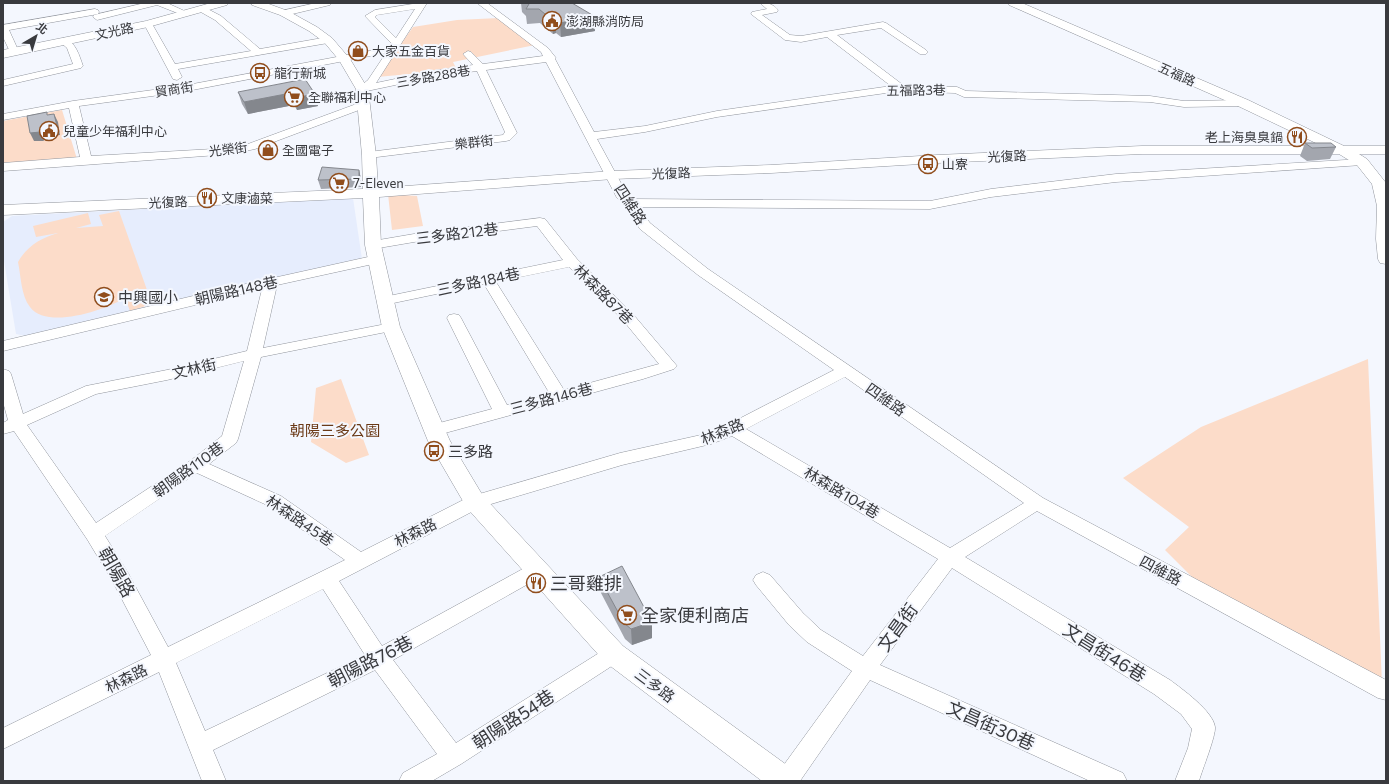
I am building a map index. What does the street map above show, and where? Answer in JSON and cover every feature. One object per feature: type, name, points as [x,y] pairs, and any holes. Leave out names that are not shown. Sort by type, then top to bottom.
[{"type":"street","points":[[91,3],[104,34]]},
{"type":"street","points":[[8,53],[4,28],[157,3],[185,13]]},
{"type":"street","name":"文光路","points":[[8,53],[148,24],[223,3]]},
{"type":"street","name":"三多路","points":[[256,3],[284,13],[313,29],[328,40],[344,59],[362,89],[369,155],[370,193],[375,252],[384,301],[391,327],[438,440],[475,502],[614,654],[786,781]]},
{"type":"street","points":[[284,13],[327,3]]},
{"type":"street","name":"四維路","points":[[481,3],[545,50],[551,58],[623,198],[629,203],[645,226],[703,272],[1037,503],[1386,691]]},
{"type":"street","points":[[764,3],[774,10],[755,14],[788,38],[801,39],[883,25],[923,52]]},
{"type":"street","name":"五福路","points":[[1013,3],[1243,103],[1340,149],[1366,156]]},
{"type":"street","points":[[362,89],[372,82],[423,4]]},
{"type":"street","points":[[395,47],[369,16],[375,13],[423,4]]},
{"type":"street","points":[[202,9],[218,18],[258,52]]},
{"type":"street","points":[[148,24],[173,67],[182,88]]},
{"type":"street","points":[[829,34],[900,88]]},
{"type":"street","points":[[173,67],[328,40]]},
{"type":"street","points":[[3,83],[78,66],[71,47],[64,41]]},
{"type":"street","name":"貿商街","points":[[3,116],[182,88],[344,59],[395,47]]},
{"type":"street","name":"樂群街","points":[[369,155],[506,138],[511,133],[480,67],[468,54]]},
{"type":"street","name":"三多路288巷","points":[[362,89],[438,73],[551,58]]},
{"type":"street","name":"五福路3巷","points":[[592,136],[645,129],[716,114],[900,88],[957,90],[964,94],[1150,99],[1184,104],[1243,103]]},
{"type":"street","points":[[73,104],[86,160]]},
{"type":"street","name":"光榮街","points":[[3,167],[231,151],[251,147],[363,105]]},
{"type":"street","name":"光復路","points":[[3,210],[370,193],[612,175],[770,170],[929,160],[1142,150],[1340,149]]},
{"type":"street","points":[[629,203],[930,205],[991,193],[1116,178],[1366,156],[1386,150]]},
{"type":"street","points":[[1366,156],[1379,184],[1385,206],[1384,239],[1386,260]]},
{"type":"street","name":"三多路212巷","points":[[375,252],[414,238],[540,222]]},
{"type":"street","name":"林森路87巷","points":[[540,222],[572,262],[627,316],[669,366]]},
{"type":"street","name":"朝陽路148巷","points":[[3,346],[271,282],[375,252]]},
{"type":"street","name":"三多路184巷","points":[[384,301],[572,262]]},
{"type":"street","points":[[488,280],[559,396]]},
{"type":"street","name":"朝陽路110巷","points":[[94,534],[196,465],[230,439],[254,354],[271,282]]},
{"type":"street","points":[[454,318],[502,412]]},
{"type":"street","name":"文林街","points":[[10,426],[92,390],[167,375],[254,354],[391,327]]},
{"type":"street","name":"三多路146巷","points":[[434,430],[630,378],[669,366]]},
{"type":"street","name":"林森路","points":[[3,739],[327,578],[359,560],[475,502],[620,459],[705,440],[733,429],[845,371]]},
{"type":"street","name":"朝陽路","points":[[3,374],[10,426],[94,534],[121,578],[164,659],[214,781]]},
{"type":"street","name":"林森路104巷","points":[[733,429],[950,557]]},
{"type":"street","name":"林森路45巷","points":[[196,465],[276,501],[359,560]]},
{"type":"street","name":"文昌街","points":[[786,781],[888,638],[950,557],[1037,503]]},
{"type":"street","name":"文昌街46巷","points":[[950,557],[1162,687],[1189,707],[1204,728],[1199,748],[1187,781]]},
{"type":"street","name":"朝陽路76巷","points":[[199,745],[379,658],[537,570]]},
{"type":"street","points":[[327,578],[379,658],[453,757]]},
{"type":"street","name":"文昌街30巷","points":[[763,580],[796,619],[814,636],[867,669],[1115,781]]},
{"type":"street","name":"朝陽路54巷","points":[[411,781],[453,757],[614,654]]},
{"type":"shaded area","name":"中興國小","points":[[353,198],[362,259],[26,336],[16,334],[3,255],[3,222],[12,216]]},
{"type":"green space","points":[[499,18],[535,45],[453,62],[456,68],[454,70],[377,77],[413,27],[457,20]]},
{"type":"green space","points":[[62,110],[77,159],[3,164],[3,121]]},
{"type":"green space","points":[[388,194],[417,196],[423,226],[392,230]]},
{"type":"green space","points":[[119,211],[152,304],[130,311],[125,298],[104,308],[76,316],[49,317],[38,314],[30,307],[23,292],[18,262],[26,251],[35,243],[58,233],[36,237],[33,226],[88,213],[91,224],[76,228],[103,226],[99,215]]},
{"type":"green space","points":[[1368,359],[1382,684],[1193,578],[1165,550],[1189,527],[1123,478],[1201,427]]},
{"type":"green space","name":"朝陽三多公園","points":[[341,379],[369,455],[346,463],[311,442],[316,388]]},
{"type":"building","points":[[527,3],[572,3],[594,16],[560,23],[555,19],[552,20],[539,9],[526,9],[529,4]]},
{"type":"building","points":[[305,79],[315,94],[294,98],[291,93],[244,102],[238,92]]},
{"type":"building","points":[[47,112],[47,115],[54,114],[57,126],[40,132],[30,133],[27,116]]},
{"type":"building","points":[[1305,143],[1331,143],[1336,147],[1312,148]]},
{"type":"building","points":[[322,167],[359,170],[359,179],[318,180]]},
{"type":"building","points":[[622,566],[652,622],[631,629],[624,623],[599,577]]},
{"type":"place","name":"澎湖縣消防局","points":[[552,21]]},
{"type":"place","name":"大家五金百貨","points":[[358,51]]},
{"type":"place","name":"龍行新城","points":[[260,73]]},
{"type":"place","name":"全聯福利中心","points":[[294,97]]},
{"type":"place","name":"兒童少年福利中心","points":[[49,131]]},
{"type":"place","name":"老上海臭臭鍋","points":[[1297,137]]},
{"type":"place","name":"全國電子","points":[[268,150]]},
{"type":"place","name":"山寮","points":[[928,164]]},
{"type":"place","name":"7-Eleven","points":[[339,183]]},
{"type":"place","name":"文康滷菜","points":[[207,198]]},
{"type":"place","name":"中興國小","points":[[104,297]]},
{"type":"place","name":"三多路","points":[[434,451]]},
{"type":"place","name":"三哥雞排","points":[[536,583]]},
{"type":"place","name":"全家便利商店","points":[[627,615]]}]
